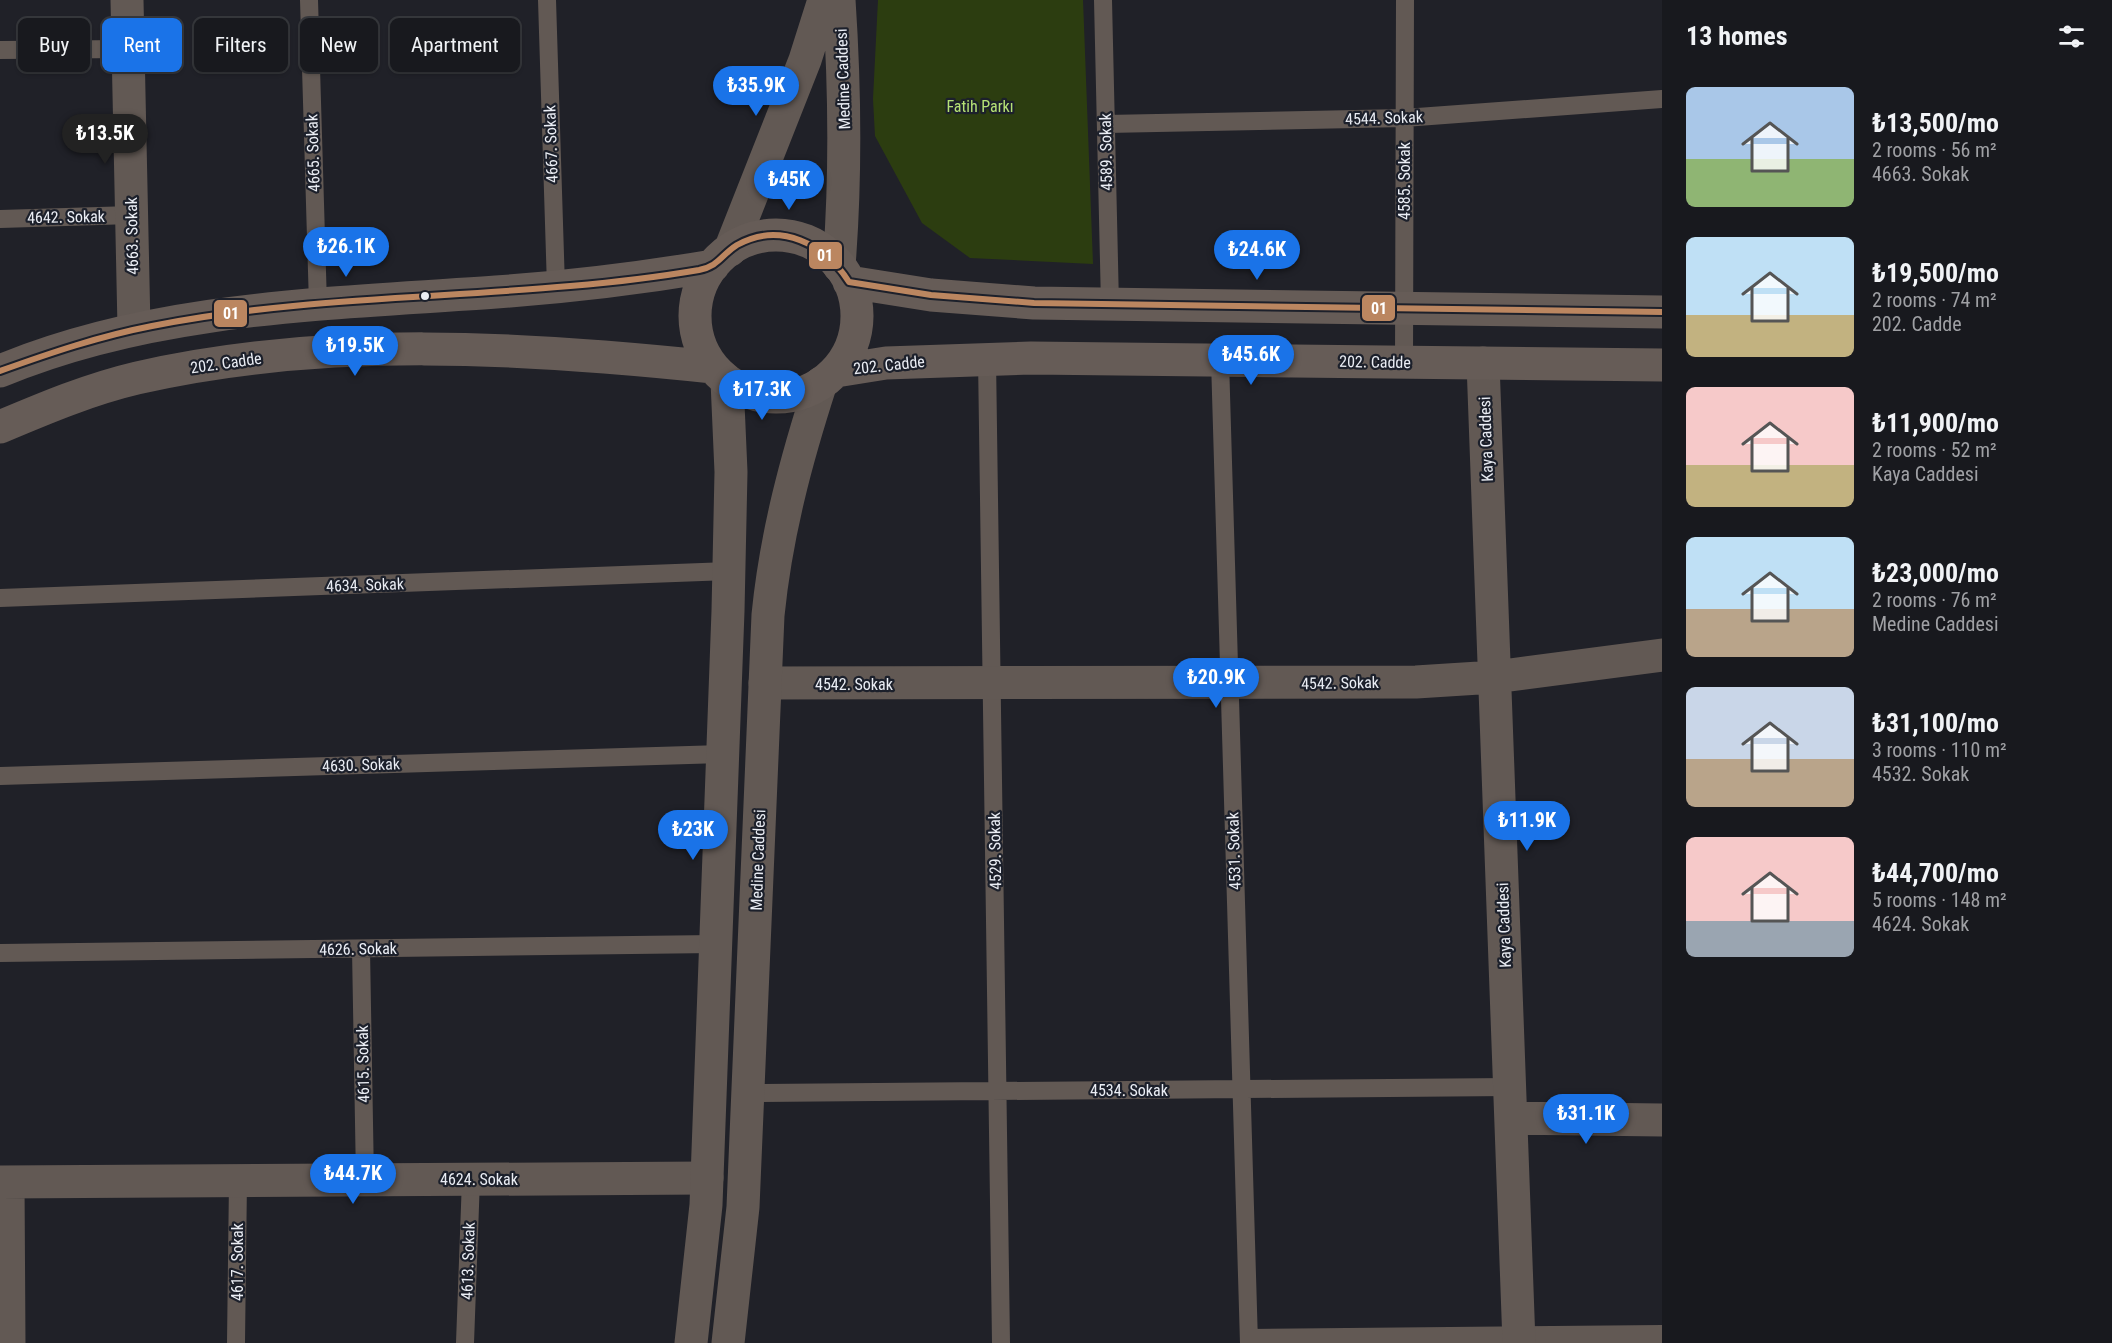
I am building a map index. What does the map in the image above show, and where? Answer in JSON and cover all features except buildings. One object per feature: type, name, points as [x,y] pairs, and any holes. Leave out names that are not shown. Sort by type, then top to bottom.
[{"type":"main road","points":[[0,371],[64,348],[134,328],[183,320],[318,305],[556,287],[630,279],[721,258],[754,238],[772,235],[791,237],[809,243],[826,253],[844,274],[855,300],[857,318],[854,338],[847,355],[829,377],[803,393],[764,396],[744,390],[720,374],[702,350],[696,330],[695,310],[699,291],[721,258]]},
{"type":"main road","points":[[844,274],[986,301],[1110,305],[1662,312]]},
{"type":"main road","name":"202. Cadde","points":[[0,427],[72,398],[135,378],[200,366],[263,358],[405,349],[510,350],[720,374]]},
{"type":"main road","name":"202. Cadde","points":[[829,377],[886,363],[987,358],[1662,365]]},
{"type":"street","name":"4663. Sokak","points":[[127,0],[127,18]]},
{"type":"street","name":"Medine Caddesi","points":[[721,258],[797,81],[824,0]]},
{"type":"street","name":"Medine Caddesi","points":[[839,0],[845,112],[844,274]]},
{"type":"street","name":"4663. Sokak","points":[[129,72],[134,328]]},
{"type":"street","name":"Kaya Caddesi","points":[[1483,363],[1519,1339]]},
{"type":"street","points":[[691,1343],[707,1179],[729,571],[731,472],[720,374]]},
{"type":"street","name":"Medine Caddesi","points":[[728,1343],[743,1207],[768,615],[778,545],[801,446],[829,377]]},
{"type":"street","name":"4542. Sokak","points":[[765,683],[1416,682],[1495,677],[1662,655]]},
{"type":"street","points":[[1510,1103],[1662,1120]]},
{"type":"street","name":"4624. Sokak","points":[[4,1182],[707,1179]]},
{"type":"street","points":[[4,1182],[9,1343]]},
{"type":"lane","name":"4665. Sokak","points":[[309,0],[318,305]]},
{"type":"lane","name":"4667. Sokak","points":[[547,0],[556,287]]},
{"type":"lane","name":"4589. Sokak","points":[[1103,0],[1110,305]]},
{"type":"lane","name":"4585. Sokak","points":[[1404,362],[1405,0]]},
{"type":"lane","points":[[0,50],[102,49]]},
{"type":"lane","name":"4544. Sokak","points":[[1106,124],[1404,118],[1662,99]]},
{"type":"lane","name":"4642. Sokak","points":[[0,219],[132,215]]},
{"type":"lane","name":"4529. Sokak","points":[[987,358],[1002,1343]]},
{"type":"lane","name":"4531. Sokak","points":[[1220,360],[1249,1341]]},
{"type":"lane","name":"4634. Sokak","points":[[0,598],[729,571]]},
{"type":"lane","name":"4630. Sokak","points":[[0,776],[722,754]]},
{"type":"lane","name":"4626. Sokak","points":[[0,953],[715,944]]},
{"type":"lane","name":"4615. Sokak","points":[[361,949],[365,1180]]},
{"type":"lane","name":"4534. Sokak","points":[[748,1094],[1242,1089],[1510,1103]]},
{"type":"lane","name":"4613. Sokak","points":[[465,1343],[471,1179]]},
{"type":"lane","name":"4617. Sokak","points":[[236,1343],[238,1180]]},
{"type":"lane","points":[[1249,1341],[1519,1339],[1662,1334]]},
{"type":"green space","name":"Fatih Parkı","points":[[878,0],[1083,0],[1093,264],[970,258],[922,223],[875,136],[873,99]]},
{"type":"transit line","name":"01","points":[[0,371],[56,351],[113,335],[220,315],[288,306],[562,287],[699,270],[716,263],[737,245],[753,238],[769,235],[785,236],[814,247],[827,257],[849,282],[931,295],[1034,303],[1662,312]]}]
